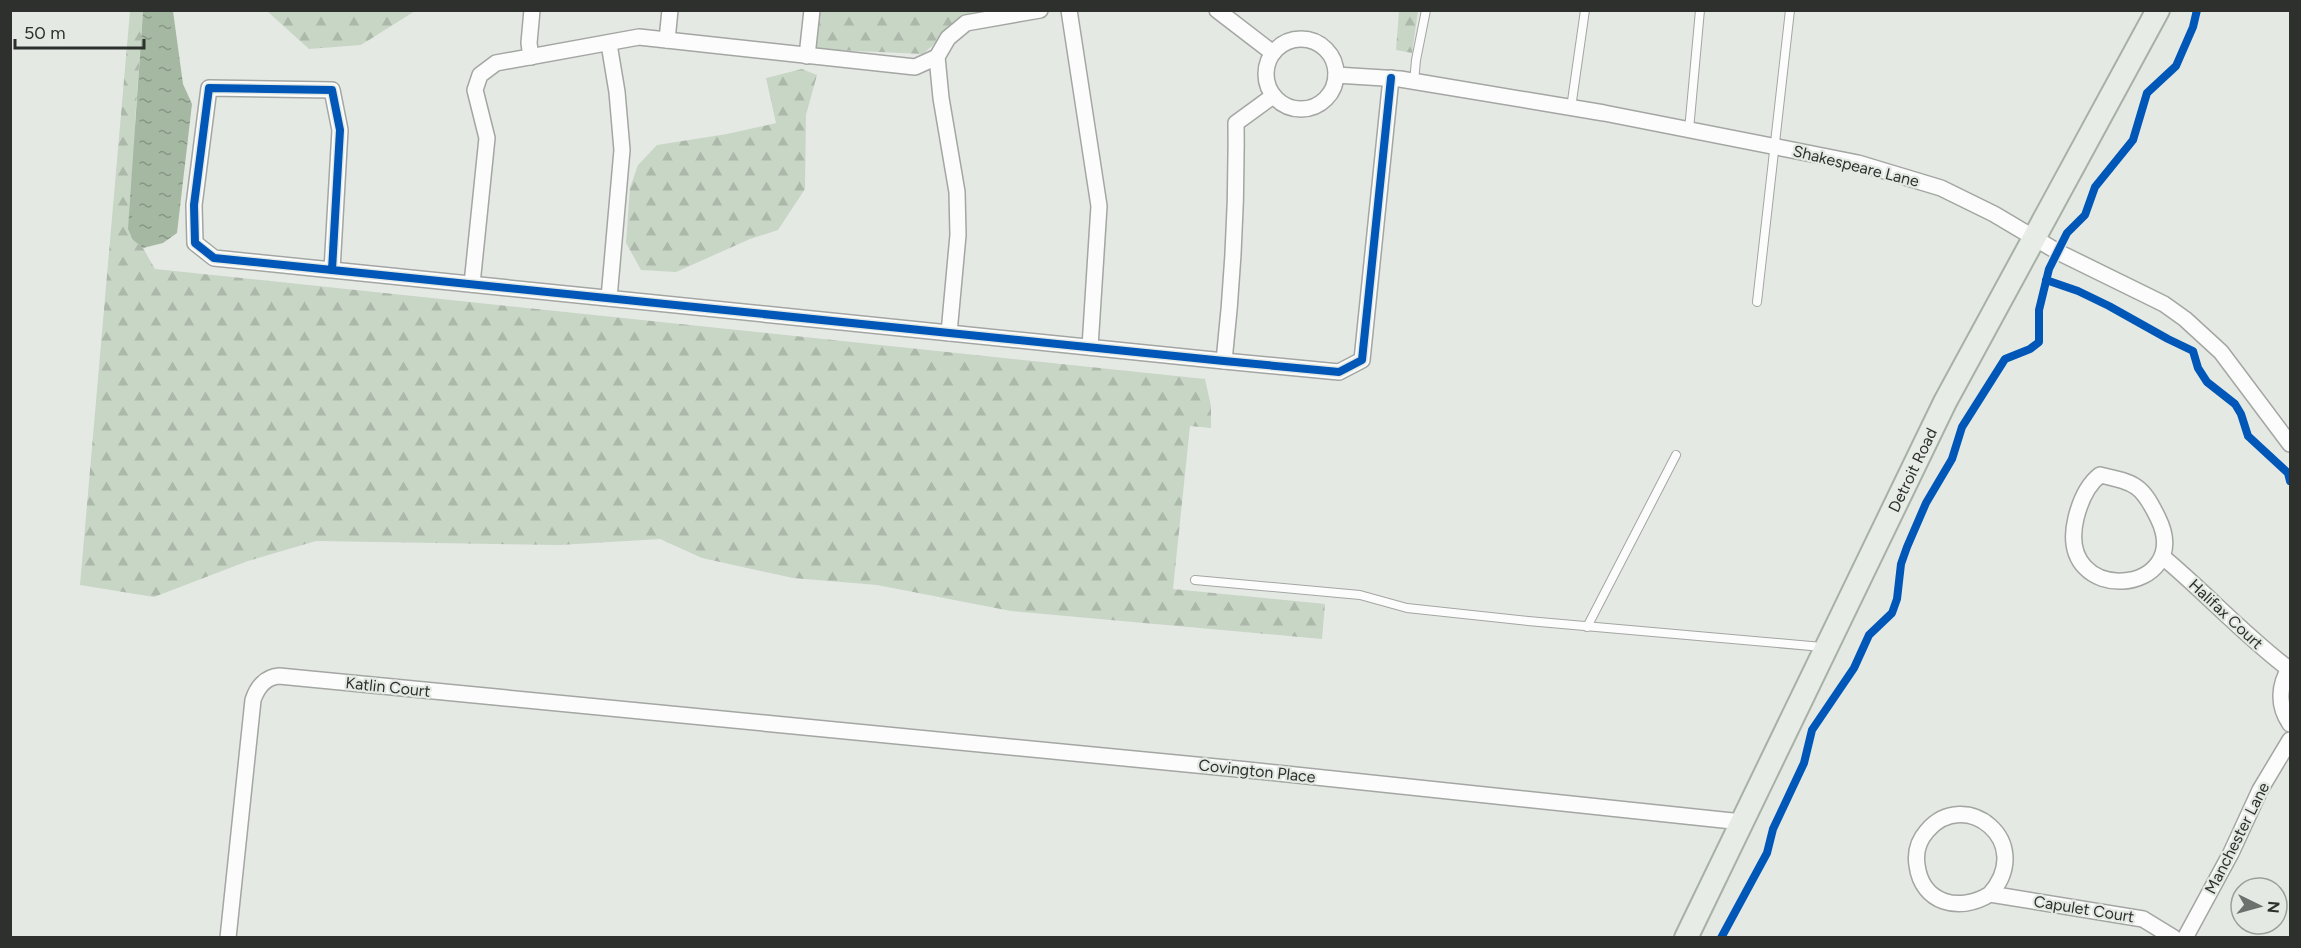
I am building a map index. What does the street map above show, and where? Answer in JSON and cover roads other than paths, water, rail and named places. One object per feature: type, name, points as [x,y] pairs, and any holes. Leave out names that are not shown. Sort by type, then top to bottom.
[{"type":"main road","name":"Detroit Road","points":[[1686,938],[1945,402],[2158,10]]},
{"type":"street","points":[[531,57],[529,43],[532,10]]},
{"type":"street","points":[[667,40],[670,10]]},
{"type":"street","points":[[807,56],[812,10]]},
{"type":"street","points":[[472,284],[487,138],[475,90],[480,75],[496,63],[639,37],[915,67],[937,57],[948,38],[966,23],[1040,10]]},
{"type":"street","points":[[1069,10],[1099,206],[1090,347]]},
{"type":"street","points":[[1217,10],[1273,52]]},
{"type":"street","points":[[1301,39],[1327,52],[1333,60],[1336,75],[1327,98],[1314,107],[1305,109],[1289,107],[1278,102],[1273,96],[1266,75],[1267,65],[1273,52],[1282,44],[1301,39]]},
{"type":"street","points":[[609,44],[617,92],[622,150],[609,298]]},
{"type":"street","points":[[937,57],[941,98],[957,192],[958,235],[949,333]]},
{"type":"street","name":"Shakespeare Lane","points":[[1336,75],[1391,78],[1689,130],[1858,162],[1941,188],[1994,214],[2035,239],[2164,304],[2199,330],[2239,375],[2290,444]]},
{"type":"street","points":[[332,270],[340,130],[332,90],[209,88],[194,205],[195,243],[214,258],[1224,361],[1339,372],[1362,360],[1391,78]]},
{"type":"street","points":[[1224,361],[1234,264],[1237,197],[1236,123],[1273,96]]},
{"type":"street","points":[[2100,475],[2120,479],[2142,489],[2161,523],[2164,558],[2152,570],[2129,581],[2114,581],[2099,577],[2080,562],[2074,546],[2075,525],[2078,510],[2093,480],[2100,475]]},
{"type":"street","name":"Halifax Court","points":[[2164,558],[2204,592],[2254,642],[2290,668]]},
{"type":"street","points":[[2290,668],[2281,688],[2280,700],[2290,724]]},
{"type":"street","name":"Katlin Court","points":[[228,938],[253,700],[260,686],[273,676],[772,725]]},
{"type":"street","name":"Covington Place","points":[[772,725],[1248,770],[1742,822]]},
{"type":"street","name":"Manchester Lane","points":[[2185,938],[2231,853],[2260,790],[2290,740]]},
{"type":"street","name":"Capulet Court","points":[[1990,894],[1999,885],[2006,860],[1999,836],[1991,826],[1968,815],[1955,815],[1942,819],[1932,826],[1918,847],[1916,860],[1920,878],[1931,894],[1942,901],[1954,905],[1973,903],[1990,894],[2143,919],[2174,938]]},
{"type":"lane","points":[[1414,82],[1426,10]]},
{"type":"lane","points":[[1571,108],[1585,10]]},
{"type":"lane","points":[[1689,130],[1700,10]]},
{"type":"lane","points":[[1757,302],[1790,10]]},
{"type":"lane","points":[[1587,627],[1676,454]]},
{"type":"lane","points":[[1195,580],[1360,595],[1407,608],[1587,627],[1826,647]]},
{"type":"water","points":[[143,11],[173,11],[183,84],[192,104],[177,233],[163,243],[143,248],[133,240],[128,229]]}]
